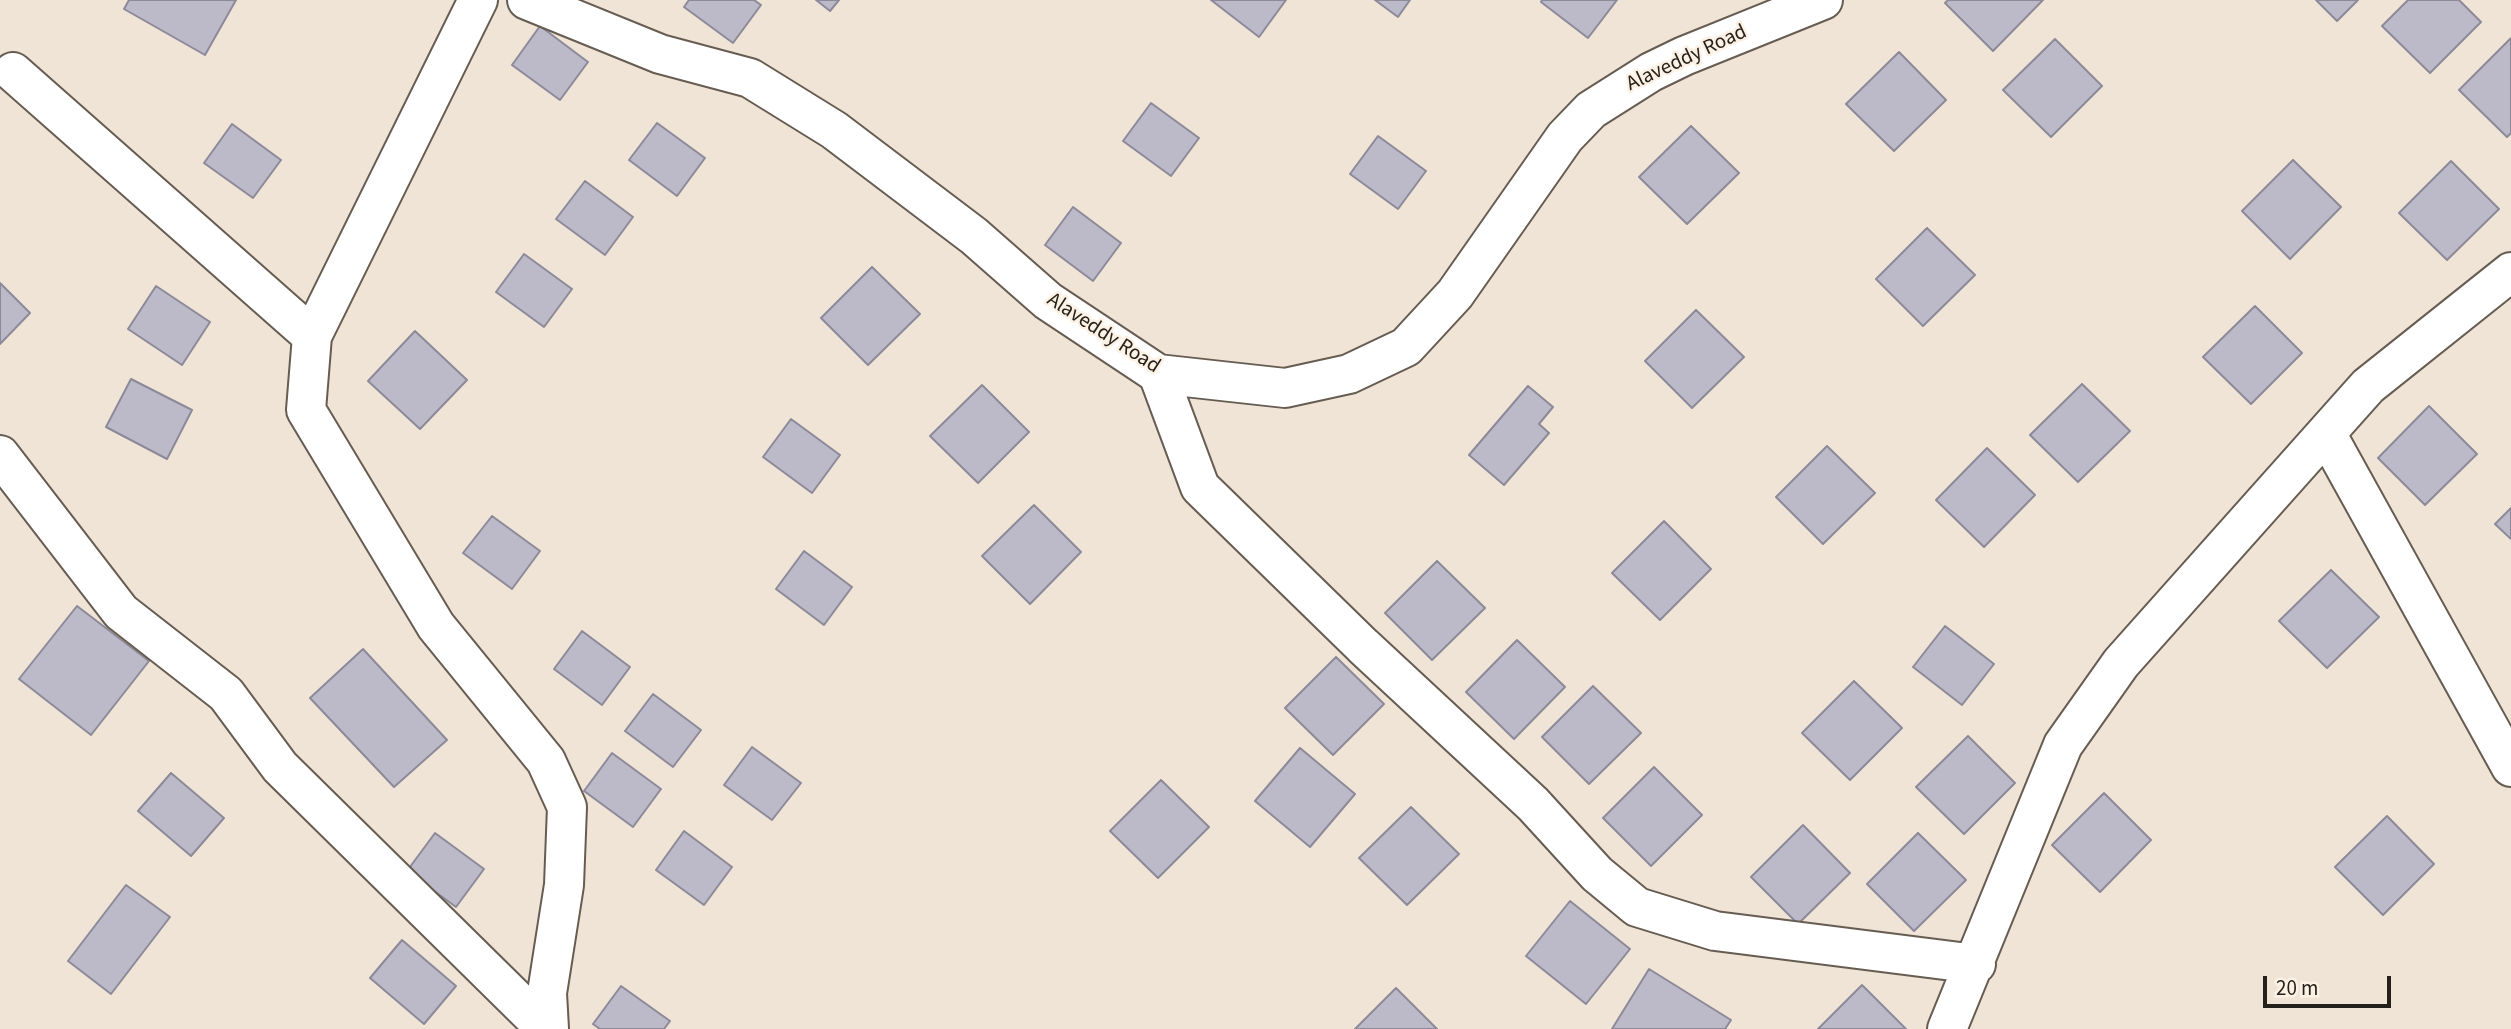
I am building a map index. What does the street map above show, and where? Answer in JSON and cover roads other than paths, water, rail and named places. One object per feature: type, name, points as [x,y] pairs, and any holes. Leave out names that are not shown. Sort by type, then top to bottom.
[{"type":"street","points":[[478,0],[312,336],[306,410],[436,626],[546,761],[567,807],[564,885],[547,993],[548,1029]]},
{"type":"street","name":"Alaveddy Road","points":[[527,0],[660,54],[750,78],[834,130],[974,236],[1048,300],[1158,374],[1285,388],[1349,374],[1406,347],[1455,294],[1565,137],[1591,110],[1620,90],[1673,61],[1823,0]]},
{"type":"street","points":[[13,72],[312,336]]},
{"type":"street","points":[[1947,1029],[1976,964],[2063,745],[2121,663],[2368,386],[2511,272]]},
{"type":"street","points":[[1158,374],[1200,487],[1363,646],[1533,804],[1597,874],[1637,907],[1715,931],[1976,964]]},
{"type":"street","points":[[2326,433],[2511,767]]},
{"type":"street","points":[[0,455],[121,612],[226,694],[280,767],[548,1029]]}]
